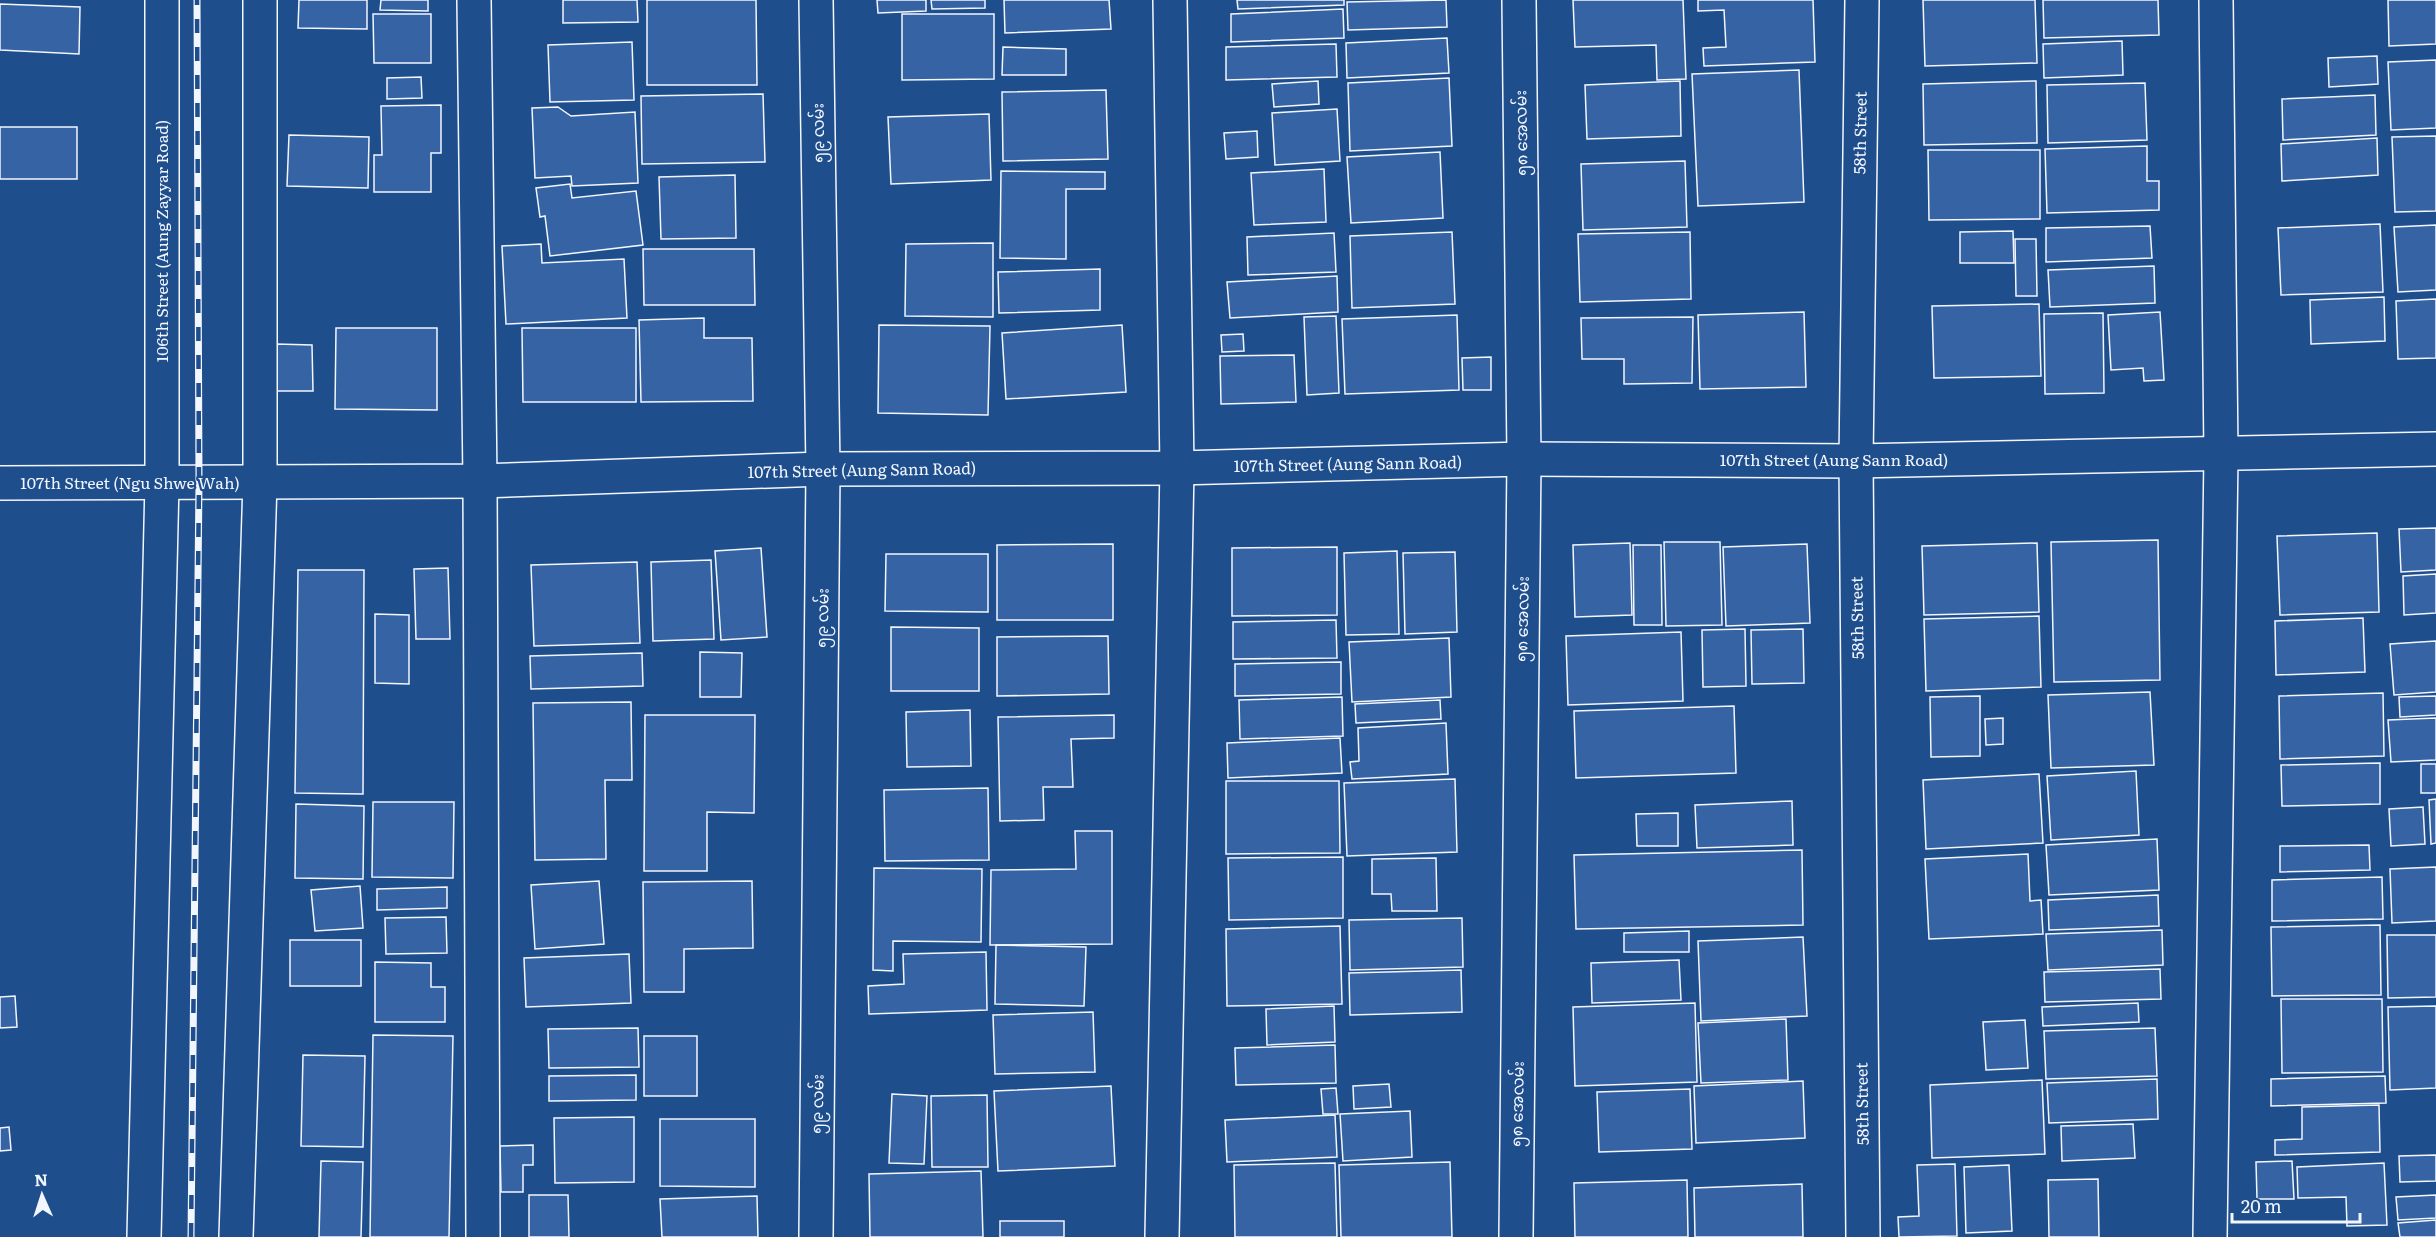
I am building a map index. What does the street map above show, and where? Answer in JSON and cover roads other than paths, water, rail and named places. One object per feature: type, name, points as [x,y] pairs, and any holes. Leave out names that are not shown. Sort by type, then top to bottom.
[{"type":"street","name":"106th Street (Aung Zayyar Road)","points":[[144,1237],[162,483],[162,0]]},
{"type":"street","points":[[236,1237],[260,482],[260,0]]},
{"type":"street","points":[[474,0],[480,481],[483,1237]]},
{"type":"street","name":"၅၉ လမ်း","points":[[816,0],[823,469],[816,1237]]},
{"type":"street","points":[[1162,1237],[1177,468],[1170,0]]},
{"type":"street","name":"၅၈ အေလမ်း","points":[[1516,1237],[1524,459],[1519,0]]},
{"type":"street","name":"58th Street","points":[[1862,0],[1856,461],[1863,1237]]},
{"type":"street","points":[[2210,1237],[2221,455],[2217,0]]},
{"type":"street","name":"107th Street (Aung Sann Road)","points":[[260,482],[480,481],[823,469],[1177,468],[1524,459],[1856,461],[2436,449]]},
{"type":"street","name":"107th Street (Ngu Shwe Wah)","points":[[0,483],[260,482]]},
{"type":"railway","points":[[191,1237],[199,483],[197,0]]}]
